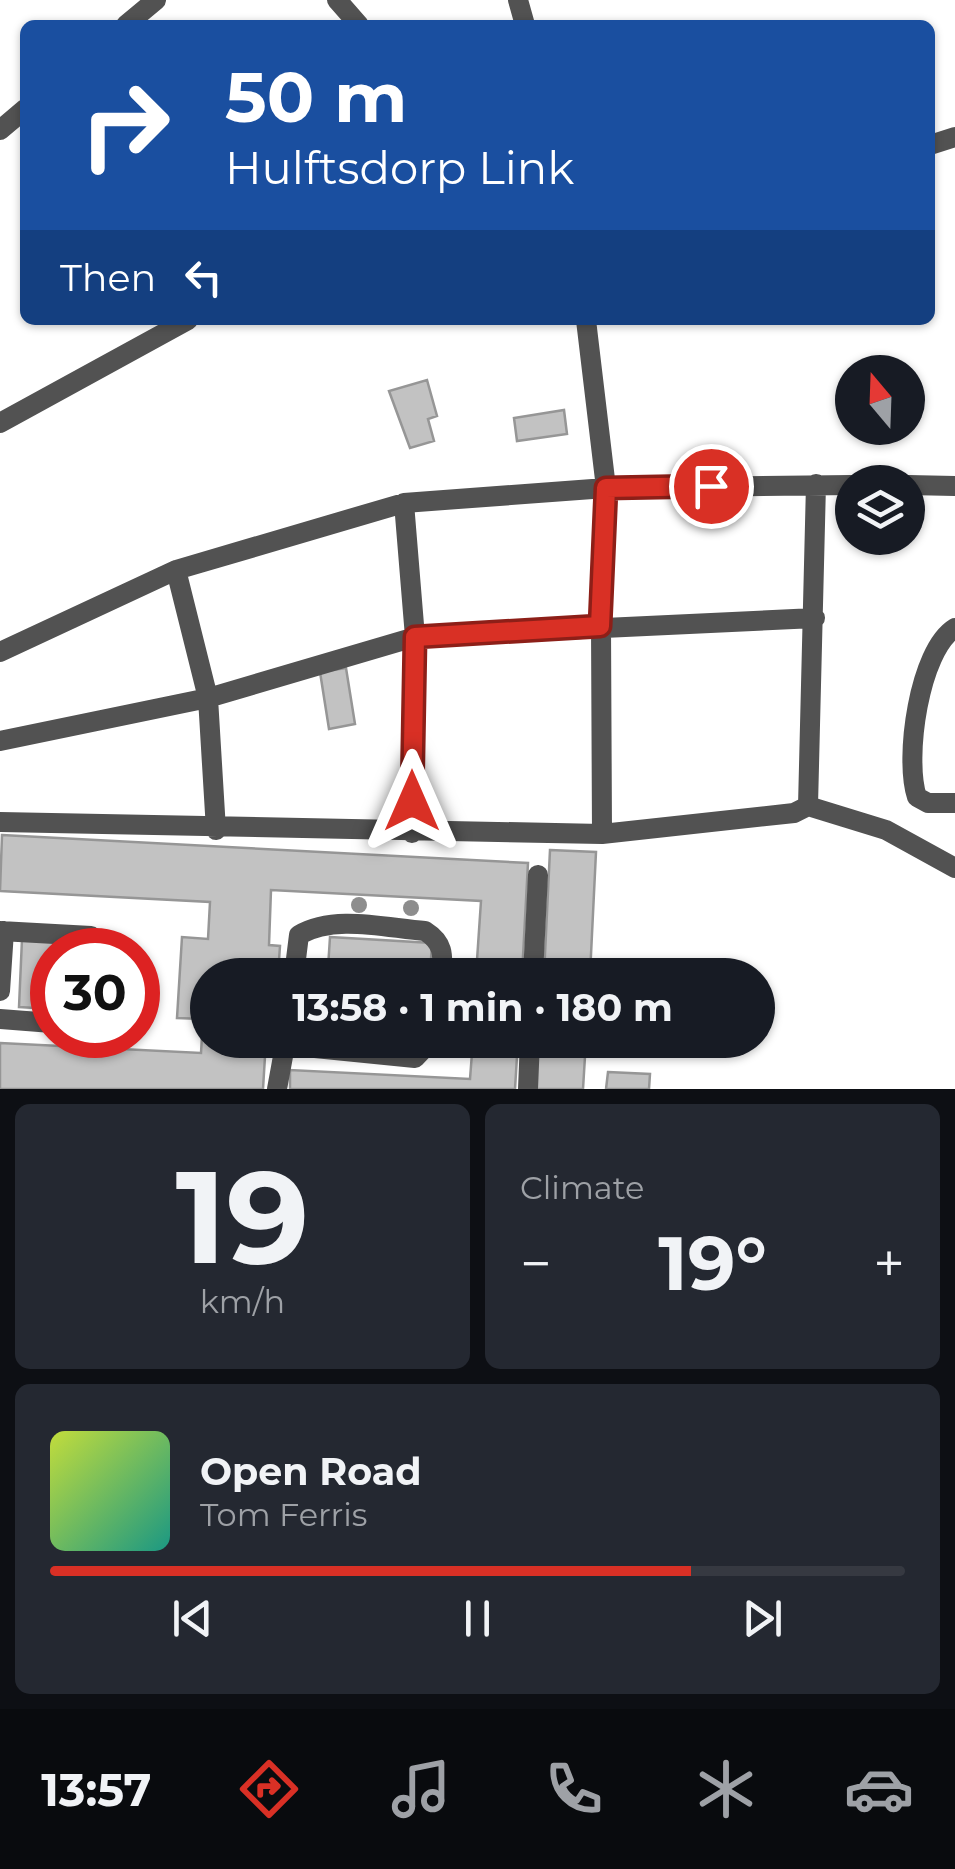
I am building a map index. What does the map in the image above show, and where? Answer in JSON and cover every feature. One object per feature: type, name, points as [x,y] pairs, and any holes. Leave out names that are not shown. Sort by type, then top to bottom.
[{"type":"street","points":[[132,20],[156,0]]},
{"type":"street","points":[[337,0],[355,20]]},
{"type":"street","points":[[0,130],[20,113]]},
{"type":"street","points":[[0,423],[179,325]]},
{"type":"street","points":[[587,325],[606,488],[600,626],[602,834]]},
{"type":"street","points":[[808,806],[816,484]]},
{"type":"street","points":[[0,652],[176,570],[404,503],[606,488],[835,485]]},
{"type":"street","points":[[925,485],[955,486]]},
{"type":"street","points":[[404,503],[415,637],[412,833]]},
{"type":"street","points":[[176,570],[208,698],[216,830]]},
{"type":"street","points":[[0,741],[208,698],[415,637],[815,618]]},
{"type":"street","points":[[955,628],[930,654],[921,691],[912,768],[917,797],[928,803],[955,803]]},
{"type":"street","points":[[0,822],[216,830],[602,834],[794,813],[808,806],[886,830],[955,868]]},
{"type":"street","points":[[535,958],[538,876]]},
{"type":"street","points":[[297,958],[300,935],[314,926],[334,924],[425,931],[437,938],[443,958]]},
{"type":"street","points":[[0,992],[2,931],[30,933]]},
{"type":"street","points":[[0,1019],[30,1021]]},
{"type":"street","points":[[277,1089],[282,1058]]},
{"type":"street","points":[[528,1089],[529,1058]]},
{"type":"building","points":[[427,380],[437,416],[428,419],[434,441],[410,448],[389,391]]},
{"type":"building","points":[[564,410],[567,434],[517,441],[514,418]]},
{"type":"building","points":[[346,668],[355,724],[329,729],[320,672]]},
{"type":"building","points":[[2,835],[528,863],[523,958],[477,958],[481,901],[271,890],[269,945],[280,946],[279,958],[190,958],[190,1018],[177,1018],[182,937],[208,939],[210,902],[0,891]]},
{"type":"building","points":[[550,850],[596,852],[591,958],[545,958]]},
{"type":"building","points":[[330,937],[432,943],[431,958],[329,958]]},
{"type":"building","points":[[22,939],[30,939],[30,1008],[19,1007]]},
{"type":"building","points":[[0,1043],[30,1044],[30,1058],[160,1058],[160,1051],[190,1052],[190,1058],[265,1058],[263,1089],[0,1089]]},
{"type":"building","points":[[472,1058],[517,1058],[515,1089],[290,1089],[290,1070],[470,1079]]},
{"type":"building","points":[[536,1058],[585,1058],[583,1089],[535,1089]]},
{"type":"building","points":[[608,1072],[650,1074],[649,1089],[606,1089]]},
{"type":"route","points":[[412,801],[415,637],[600,626],[606,488],[711,486]]}]
